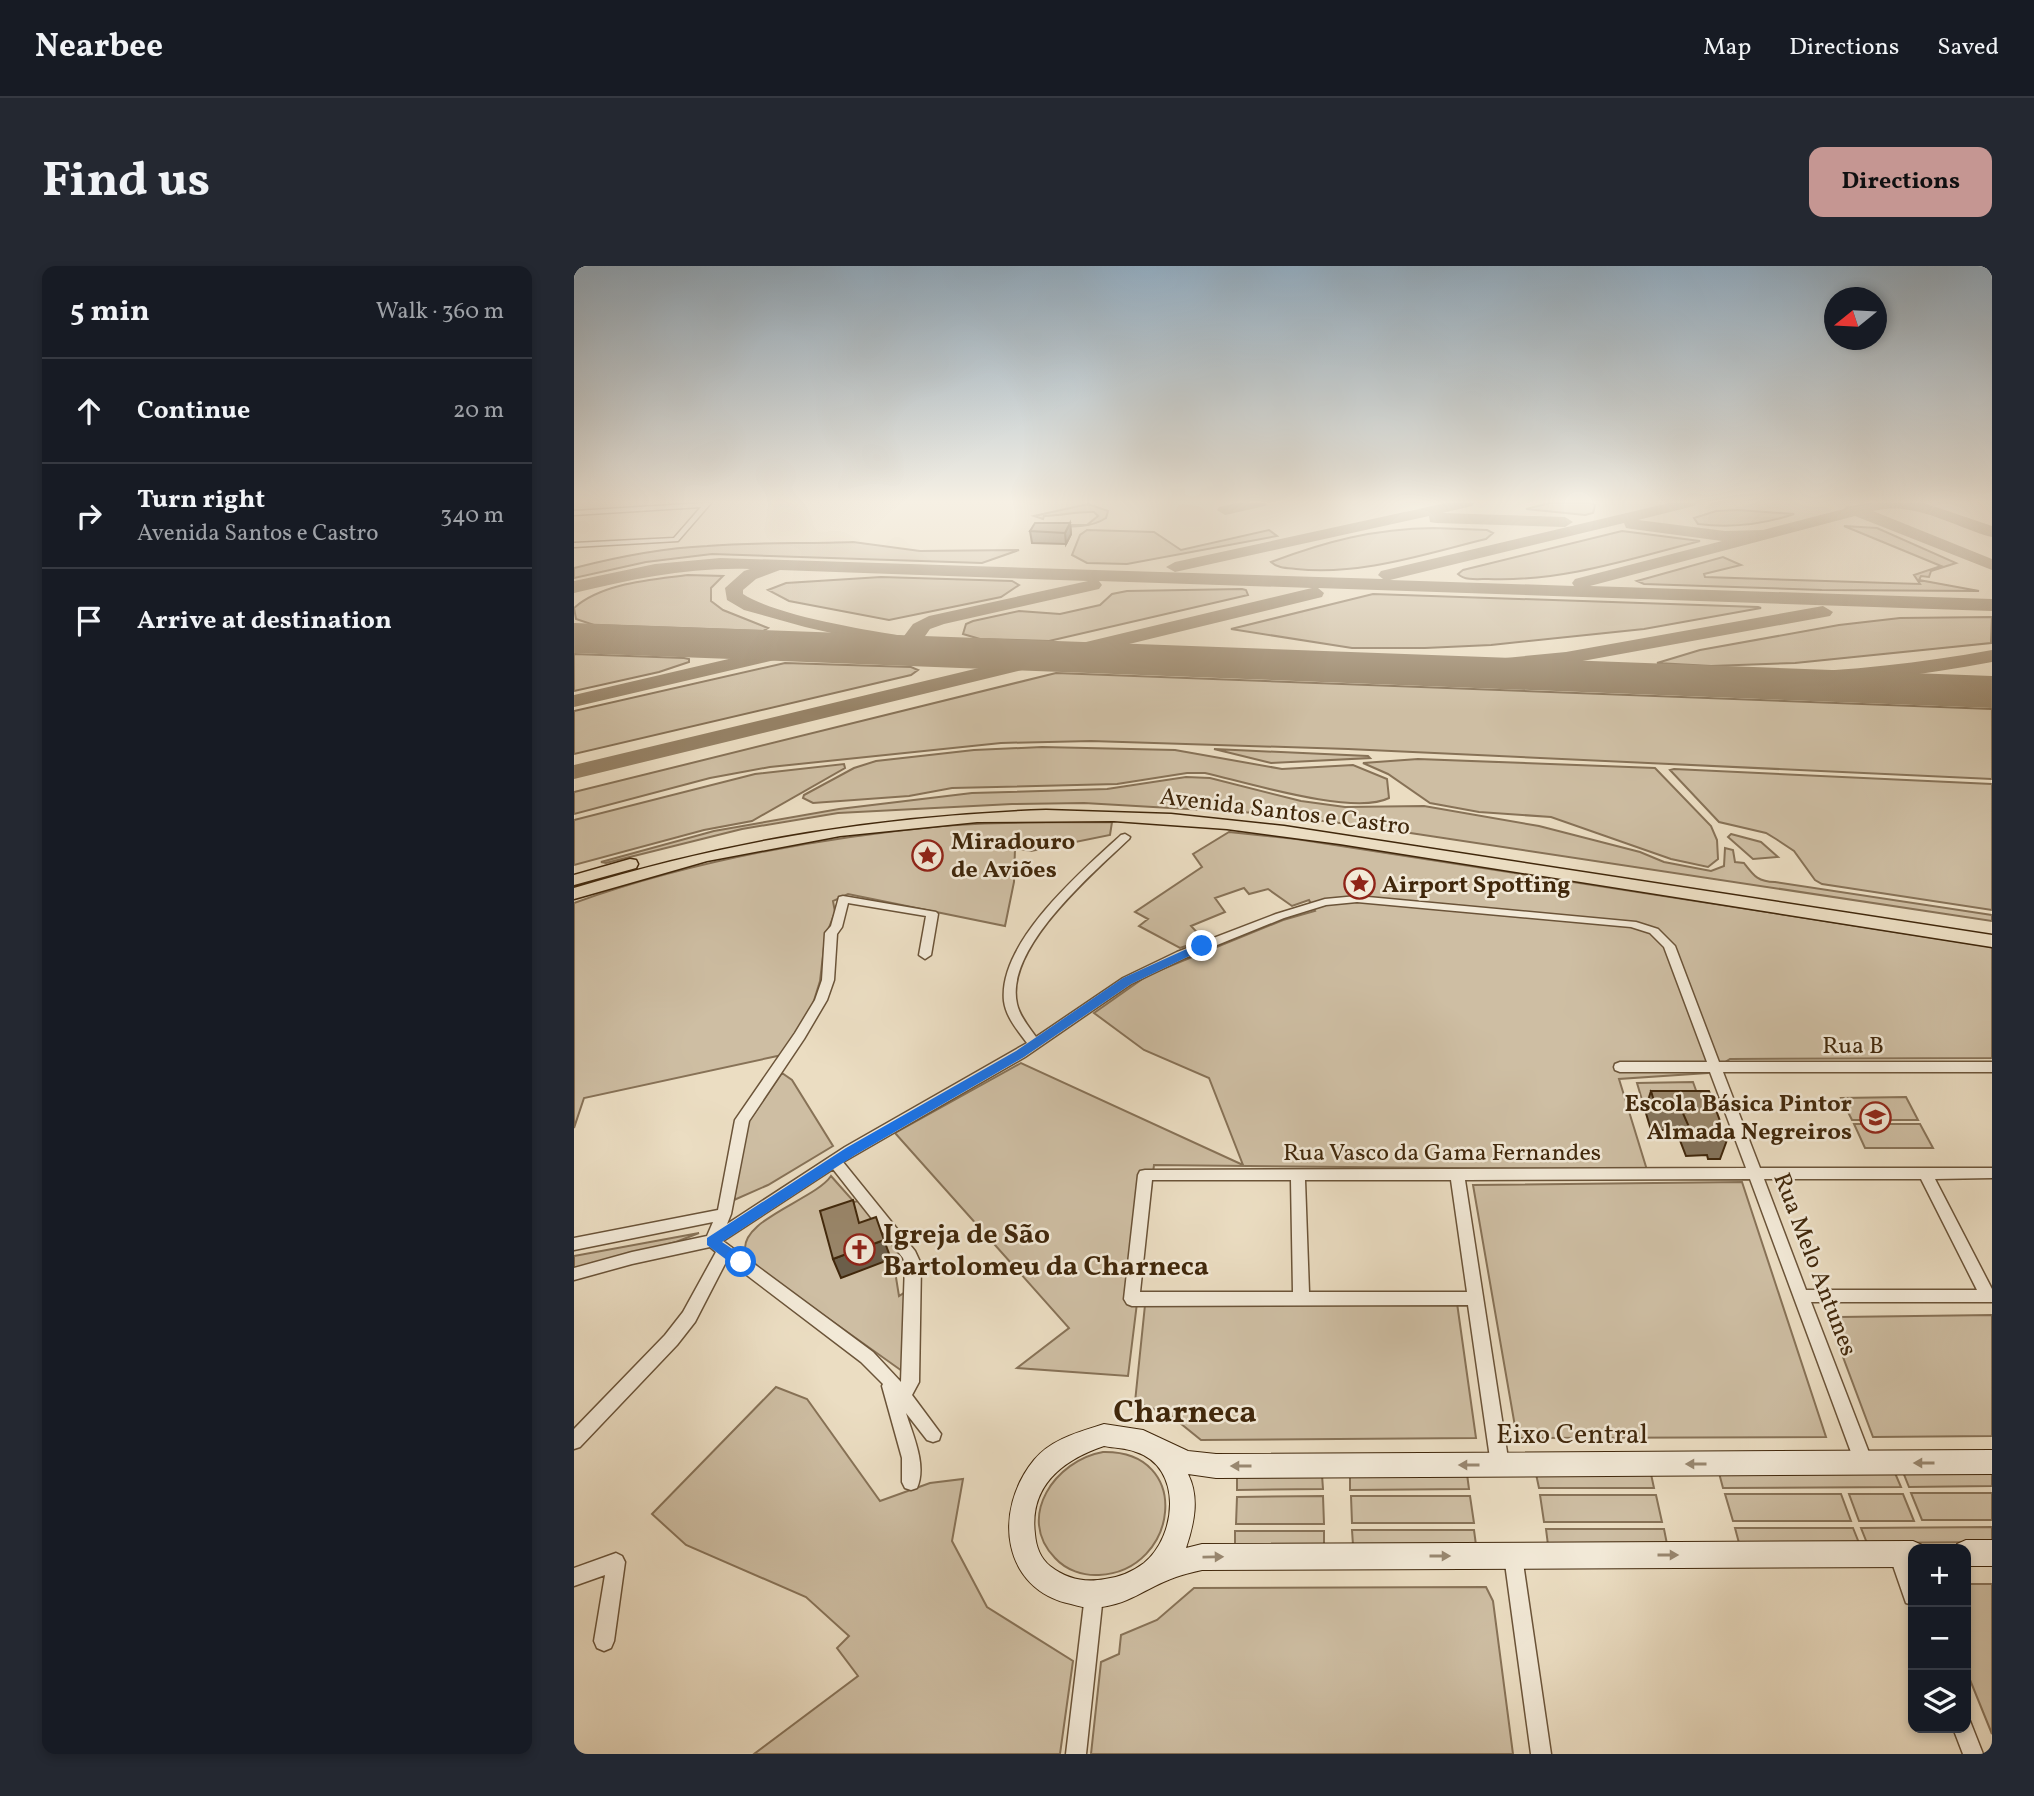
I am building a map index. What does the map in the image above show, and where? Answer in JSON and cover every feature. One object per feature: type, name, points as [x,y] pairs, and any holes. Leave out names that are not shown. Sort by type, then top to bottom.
[{"type":"main road","name":"Avenida Santos e Castro","points":[[574,880],[729,839],[835,820],[939,810],[1068,804],[1113,805],[1258,818],[1427,840],[1992,928]]},
{"type":"main road","name":"Avenida Santos e Castro","points":[[574,894],[694,859],[810,835],[987,818],[1117,817],[1277,831],[1992,941]]},
{"type":"main road","points":[[1148,1576],[1173,1549],[1184,1515],[1184,1492],[1176,1472],[1155,1448],[1126,1436],[1104,1435],[1081,1440],[1061,1450],[1043,1466],[1025,1496],[1020,1530],[1031,1562],[1055,1585],[1077,1593],[1094,1595],[1126,1589],[1174,1564],[1202,1557],[1905,1554]]},
{"type":"main road","name":"Eixo Central","points":[[1155,1448],[1186,1462],[1216,1466],[1992,1462]]},
{"type":"main road","points":[[1971,1553],[1992,1553]]},
{"type":"street","points":[[574,1274],[632,1258],[718,1246],[835,1162],[1035,1044],[1018,1024],[1010,1003],[1009,987],[1017,963],[1036,930],[1060,898],[1125,837]]},
{"type":"street","points":[[574,1441],[671,1340],[689,1317],[718,1246],[742,1120],[800,1036],[821,1000],[828,980],[831,933],[841,912],[843,898],[932,914],[925,955]]},
{"type":"street","name":"Rua Melo Antunes","points":[[1035,1044],[1107,994],[1145,972],[1191,950],[1325,902],[1357,899],[1644,926],[1654,931],[1669,946],[1864,1463]]},
{"type":"street","name":"Rua B","points":[[1620,1067],[1992,1067]]},
{"type":"street","points":[[835,1162],[910,1255],[914,1264],[911,1382],[901,1396]]},
{"type":"street","points":[[1800,1296],[1990,1296],[1925,1173]]},
{"type":"street","name":"Rua Vasco da Gama Fernandes","points":[[1145,1175],[1992,1173]]},
{"type":"street","points":[[1145,1175],[1132,1299],[1475,1298]]},
{"type":"street","points":[[1298,1175],[1301,1298]]},
{"type":"street","points":[[1457,1175],[1500,1465]]},
{"type":"street","points":[[574,1244],[724,1214]]},
{"type":"street","points":[[718,1246],[867,1357],[889,1379],[933,1434]]},
{"type":"street","points":[[889,1379],[911,1458],[911,1482]]},
{"type":"street","points":[[1513,1556],[1541,1754]]},
{"type":"street","points":[[574,1577],[616,1562],[604,1641]]},
{"type":"street","points":[[1076,1754],[1094,1595]]},
{"type":"street","points":[[1965,1733],[1973,1754]]},
{"type":"shaded area","points":[[574,572],[599,572],[574,578]]},
{"type":"shaded area","points":[[1572,572],[1515,579],[1472,579],[1458,574]]},
{"type":"shaded area","points":[[1668,572],[1710,572],[1704,574],[1705,577],[1920,584],[1914,575],[1931,572],[1929,577],[1921,576],[1919,580],[1979,591],[1822,590],[1644,584],[1637,581]]},
{"type":"shaded area","points":[[688,575],[723,576],[711,588],[711,601],[723,610],[768,628],[763,631],[594,625],[576,619],[574,608],[598,593],[643,581]]},
{"type":"shaded area","points":[[881,577],[1012,581],[1019,585],[1001,597],[889,620],[789,601],[768,590],[786,583]]},
{"type":"shaded area","points":[[1246,590],[1248,595],[1049,641],[980,639],[963,634],[966,624],[973,621],[1019,611],[1060,614],[1100,605],[1112,594],[1127,591]]},
{"type":"shaded area","points":[[1373,594],[1761,608],[1644,629],[1491,645],[1425,648],[1352,648],[1231,629]]},
{"type":"shaded area","points":[[1992,617],[1991,643],[1795,663],[1711,666],[1657,663],[1700,650],[1839,625],[1900,618]]},
{"type":"shaded area","points":[[574,654],[684,658],[689,659],[689,662],[659,672],[574,691]]},
{"type":"shaded area","points":[[785,663],[911,667],[918,670],[911,675],[574,754],[574,711]]},
{"type":"shaded area","points":[[1056,673],[1992,709],[1992,779],[1348,749],[1091,741],[1001,743],[770,767],[710,778],[574,814],[574,792]]},
{"type":"shaded area","points":[[1042,747],[1175,750],[1282,769],[1353,765],[1387,779],[1389,798],[1351,803],[1326,800],[1205,773],[1187,773],[1117,784],[952,788],[909,796],[813,803],[803,798],[854,768],[876,761],[974,750]]},
{"type":"shaded area","points":[[1214,749],[1368,756],[1370,758],[1271,763]]},
{"type":"shaded area","points":[[1418,759],[1655,768],[1711,826],[1717,840],[1718,859],[1708,867],[1671,859],[1551,817],[1479,812],[1430,803],[1388,774],[1363,763]]},
{"type":"shaded area","points":[[844,764],[845,768],[752,821],[704,830],[574,865],[574,820],[755,774]]},
{"type":"shaded area","points":[[1670,770],[1992,784],[1992,910],[1822,884],[1815,880],[1794,851],[1776,839],[1766,833],[1719,822]]},
{"type":"shaded area","points":[[1186,777],[1210,778],[1301,801],[1345,807],[1424,806],[1539,826],[1640,852],[1664,862],[1711,871],[1724,866],[1725,848],[1733,850],[1735,862],[1744,863],[1754,875],[1764,881],[1992,915],[1992,921],[1364,826],[1257,813],[1084,803],[838,813],[742,829],[606,863],[601,862],[714,831],[839,809],[972,793],[1107,789]]},
{"type":"shaded area","points":[[1112,822],[1110,835],[1031,851],[1015,848],[1014,882],[1005,926],[848,894],[833,901],[835,912],[825,938],[820,981],[812,1007],[782,1055],[584,1098],[574,1128],[574,903],[709,863],[849,837],[963,824]]},
{"type":"shaded area","points":[[1229,832],[1296,839],[1992,947],[1992,1058],[1730,1059],[1708,1073],[1619,1079],[1647,1170],[1154,1165],[1128,1376],[1017,1368],[1069,1328],[895,1133],[1021,1063],[1243,1165],[1209,1078],[1144,1050],[1094,1013],[1148,975],[1283,920],[1315,911],[1309,900],[1292,906],[1268,889],[1249,894],[1244,888],[1215,898],[1225,912],[1191,926],[1204,940],[1180,948],[1139,926],[1148,919],[1135,912],[1202,867],[1193,854]]},
{"type":"shaded area","points":[[1731,834],[1761,842],[1778,857],[1753,859],[1728,837]]},
{"type":"shaded area","points":[[782,1073],[792,1080],[833,1146],[768,1185],[734,1200],[747,1124]]},
{"type":"shaded area","points":[[1693,1082],[1703,1110],[1645,1110],[1637,1083]]},
{"type":"shaded area","points":[[1906,1097],[1918,1120],[1852,1120],[1841,1098]]},
{"type":"shaded area","points":[[1854,1124],[1920,1124],[1933,1148],[1865,1148]]},
{"type":"shaded area","points":[[831,1176],[854,1202],[864,1200],[877,1213],[905,1261],[894,1265],[899,1296],[907,1291],[902,1371],[763,1272],[746,1254],[746,1242],[752,1231],[822,1185]]},
{"type":"shaded area","points":[[1742,1182],[1826,1437],[1517,1438],[1473,1185]]},
{"type":"shaded area","points":[[699,1233],[676,1242],[574,1269],[574,1256]]},
{"type":"shaded area","points":[[1457,1303],[1476,1438],[1201,1440],[1170,1415],[1135,1402],[1145,1305]]},
{"type":"shaded area","points":[[1992,1315],[1992,1436],[1873,1437],[1834,1333],[1839,1317]]},
{"type":"shaded area","points":[[776,1387],[807,1399],[880,1501],[930,1483],[963,1479],[952,1541],[987,1607],[1073,1661],[1060,1754],[754,1754],[858,1676],[837,1648],[849,1636],[806,1597],[686,1545],[652,1514]]},
{"type":"shaded area","points":[[1103,1452],[1132,1457],[1152,1470],[1163,1489],[1165,1511],[1159,1534],[1146,1554],[1126,1568],[1099,1575],[1075,1571],[1059,1562],[1044,1542],[1039,1525],[1040,1509],[1046,1493],[1057,1478],[1070,1466]]},
{"type":"shaded area","points":[[1903,1472],[1992,1472],[1992,1486],[1909,1487]]},
{"type":"shaded area","points":[[1719,1473],[1895,1473],[1901,1487],[1723,1488]]},
{"type":"shaded area","points":[[1467,1474],[1469,1489],[1350,1490],[1350,1475]]},
{"type":"shaded area","points":[[1536,1474],[1651,1474],[1654,1488],[1539,1488]]},
{"type":"shaded area","points":[[1237,1475],[1322,1475],[1323,1489],[1237,1490]]},
{"type":"shaded area","points":[[1911,1493],[1992,1493],[1992,1520],[1922,1520]]},
{"type":"shaded area","points":[[1725,1494],[1841,1494],[1851,1521],[1733,1521]]},
{"type":"shaded area","points":[[1849,1494],[1903,1494],[1914,1521],[1859,1521]]},
{"type":"shaded area","points":[[1540,1495],[1656,1495],[1662,1522],[1544,1522]]},
{"type":"shaded area","points":[[1323,1496],[1324,1524],[1236,1524],[1237,1497]]},
{"type":"shaded area","points":[[1351,1496],[1470,1496],[1474,1523],[1352,1523]]},
{"type":"shaded area","points":[[1992,1527],[1992,1542],[1867,1543],[1861,1528]]},
{"type":"shaded area","points":[[1735,1528],[1853,1528],[1859,1543],[1739,1543]]},
{"type":"shaded area","points":[[1546,1529],[1664,1529],[1667,1544],[1548,1545]]},
{"type":"shaded area","points":[[1352,1530],[1474,1530],[1476,1545],[1353,1545]]},
{"type":"shaded area","points":[[1235,1531],[1324,1531],[1324,1546],[1235,1546]]},
{"type":"shaded area","points":[[1971,1584],[1992,1584],[1992,1734],[1971,1682]]},
{"type":"shaded area","points":[[1486,1587],[1493,1601],[1513,1754],[1091,1754],[1101,1662],[1119,1654],[1121,1635],[1157,1620],[1194,1588]]},
{"type":"building","points":[[1651,1091],[1709,1091],[1727,1140],[1715,1140],[1713,1136],[1693,1136],[1682,1111],[1657,1111]]},
{"type":"building","points":[[853,1200],[859,1223],[876,1217],[884,1240],[833,1259],[820,1211]]},
{"type":"taxiway","points":[[574,587],[640,572]]},
{"type":"taxiway","points":[[758,572],[750,575],[734,588],[734,596],[758,608],[812,623],[918,644]]},
{"type":"taxiway","points":[[1006,572],[1992,605]]},
{"type":"taxiway","points":[[1387,575],[1398,572]]},
{"type":"taxiway","points":[[1581,583],[1621,572]]},
{"type":"taxiway","points":[[918,644],[913,640],[914,635],[927,623],[1093,585]]},
{"type":"taxiway","points":[[574,772],[1315,593]]},
{"type":"taxiway","points":[[1393,669],[1464,668],[1566,658],[1823,612]]},
{"type":"taxiway","points":[[918,644],[1008,655]]},
{"type":"taxiway","points":[[918,644],[922,648],[942,652]]},
{"type":"taxiway","points":[[574,701],[806,647]]},
{"type":"taxiway","points":[[1698,681],[1772,680],[1882,673],[1992,656]]},
{"type":"runway","points":[[574,638],[1992,692]]},
{"type":"place","name":"Miradouro de Aviões","points":[[928,855]]},
{"type":"place","name":"Airport Spotting","points":[[1359,884]]},
{"type":"place","name":"Escola Básica Pintor Almada Negreiros","points":[[1875,1117]]},
{"type":"place","name":"Igreja de São Bartolomeu da Charneca","points":[[860,1249]]},
{"type":"district","name":"Charneca","points":[[1185,1411]]},
{"type":"route","points":[[741,1262],[712,1241],[850,1151],[1020,1054],[1127,981],[1202,946]]}]
